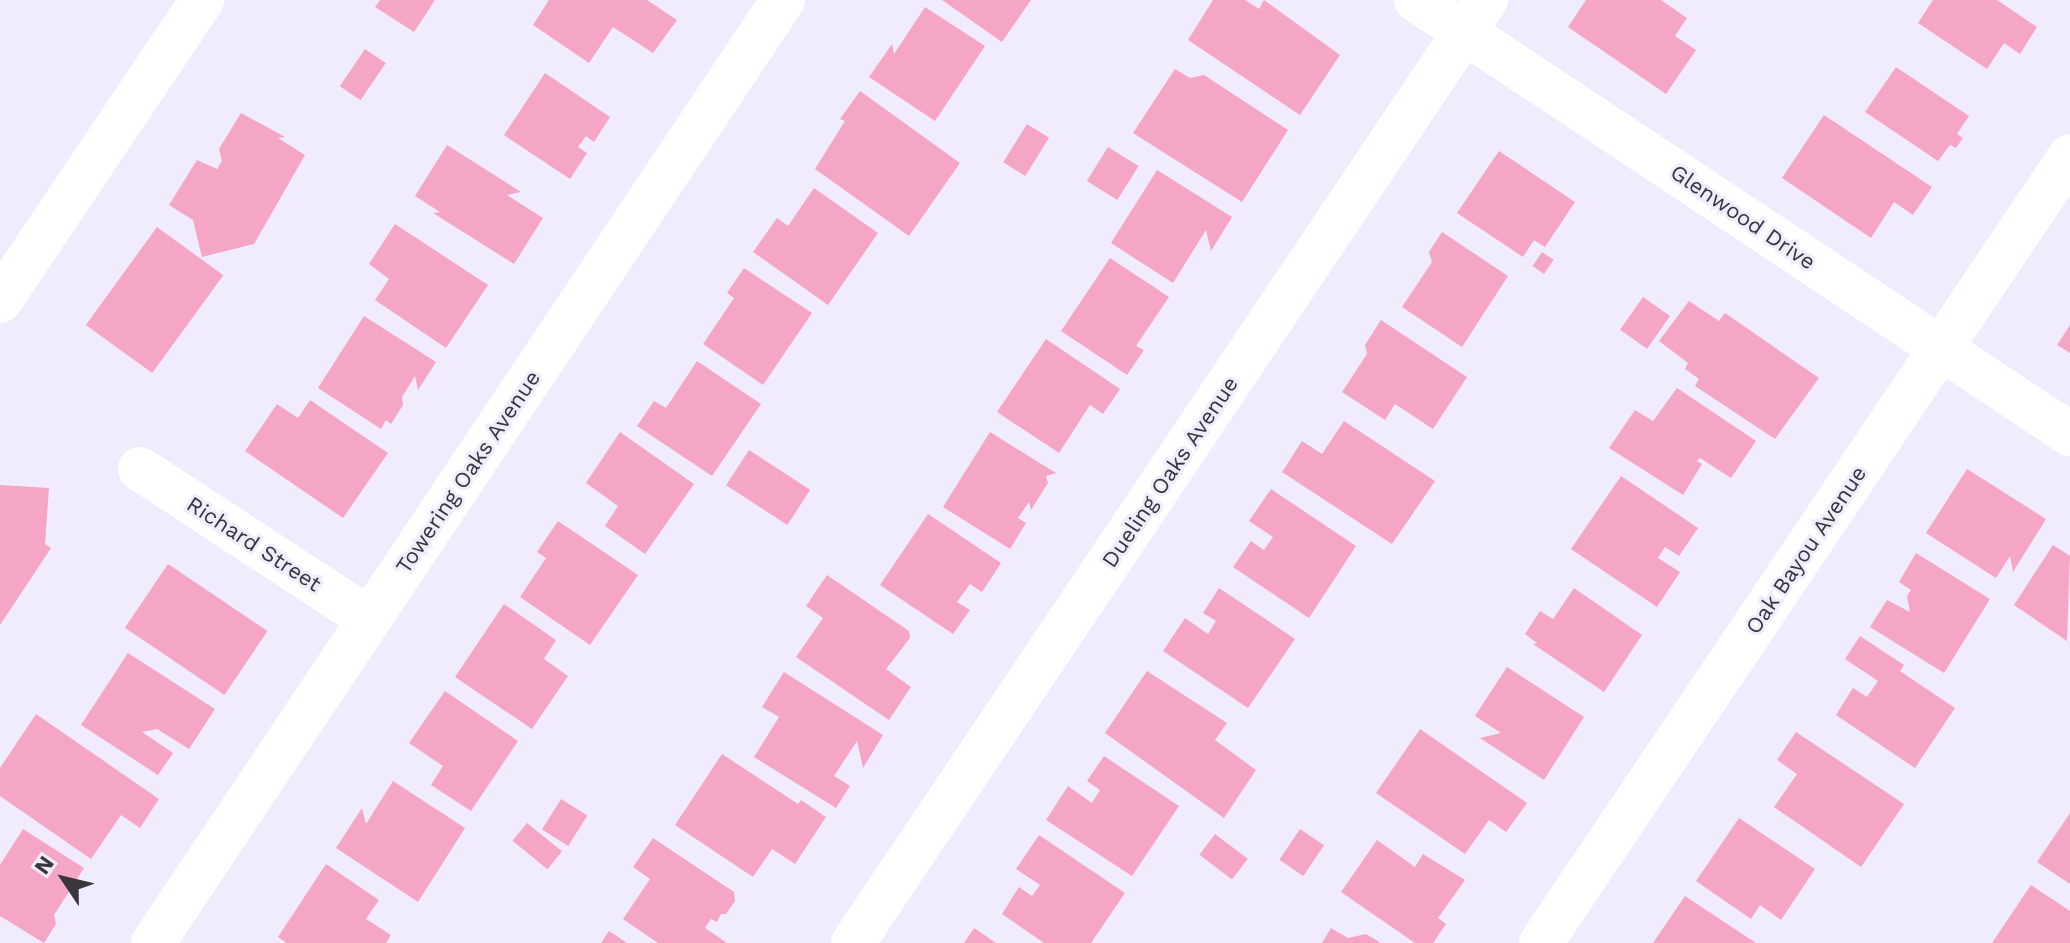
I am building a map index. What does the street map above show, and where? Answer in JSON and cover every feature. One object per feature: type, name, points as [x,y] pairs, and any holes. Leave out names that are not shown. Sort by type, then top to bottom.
[{"type":"street","points":[[0,301],[202,0]]},
{"type":"street","name":"Towering Oaks Avenue","points":[[153,943],[783,0]]},
{"type":"street","name":"Glenwood Drive","points":[[1416,0],[1475,16],[1942,349],[2070,434]]},
{"type":"street","name":"Dueling Oaks Avenue","points":[[853,943],[1475,16]]},
{"type":"street","name":"Oak Bayou Avenue","points":[[1541,943],[2070,156]]},
{"type":"street","name":"Richard Street","points":[[140,469],[369,619]]},
{"type":"building","points":[[380,0],[435,0],[414,32],[375,7]]},
{"type":"building","points":[[549,0],[647,0],[677,20],[653,53],[613,27],[589,63],[533,25]]},
{"type":"building","points":[[942,0],[1031,0],[1002,42]]},
{"type":"building","points":[[1213,0],[1245,0],[1259,9],[1264,0],[1340,55],[1300,115],[1188,40]]},
{"type":"building","points":[[1586,0],[1661,0],[1687,18],[1675,36],[1696,50],[1666,94],[1568,27]]},
{"type":"building","points":[[1933,0],[1997,0],[2037,27],[2020,54],[2004,43],[1987,69],[1918,23]]},
{"type":"building","points":[[925,7],[985,46],[935,121],[869,77],[892,44],[894,54]]},
{"type":"building","points":[[365,49],[386,63],[361,100],[340,86]]},
{"type":"building","points":[[1896,67],[1969,116],[1957,134],[1963,138],[1956,148],[1950,145],[1938,161],[1865,112]]},
{"type":"building","points":[[1175,69],[1190,78],[1204,75],[1288,130],[1242,202],[1133,133]]},
{"type":"building","points":[[545,73],[610,117],[594,142],[586,136],[578,147],[587,153],[570,179],[504,135]]},
{"type":"building","points":[[860,91],[960,163],[909,236],[815,169],[845,121],[840,119]]},
{"type":"building","points":[[241,113],[285,137],[278,138],[305,155],[254,244],[202,257],[193,220],[169,205],[197,160],[217,169],[222,161],[219,149]]},
{"type":"building","points":[[1824,115],[1932,187],[1913,215],[1894,202],[1871,238],[1782,178]]},
{"type":"building","points":[[1027,124],[1049,138],[1025,176],[1003,162]]},
{"type":"building","points":[[447,145],[521,192],[507,195],[543,218],[514,264],[433,213],[440,212],[415,196]]},
{"type":"building","points":[[1108,147],[1139,166],[1117,200],[1087,181]]},
{"type":"building","points":[[1499,151],[1575,202],[1545,247],[1534,240],[1523,257],[1457,213]]},
{"type":"building","points":[[1157,170],[1232,217],[1211,251],[1206,230],[1173,283],[1111,243]]},
{"type":"building","points":[[814,188],[878,233],[828,305],[753,252],[777,218],[788,226]]},
{"type":"building","points":[[395,224],[488,285],[446,348],[375,300],[389,279],[369,264]]},
{"type":"building","points":[[157,227],[223,275],[152,373],[86,325]]},
{"type":"building","points":[[1442,232],[1508,276],[1462,347],[1402,307],[1432,262],[1429,252]]},
{"type":"building","points":[[1542,252],[1554,260],[1544,274],[1532,266]]},
{"type":"building","points":[[1110,258],[1169,297],[1136,346],[1144,350],[1127,375],[1061,331]]},
{"type":"building","points":[[744,268],[812,313],[763,385],[703,344],[734,298],[727,293]]},
{"type":"building","points":[[1643,297],[1670,316],[1647,349],[1620,330]]},
{"type":"building","points":[[1689,301],[1719,321],[1725,313],[1819,378],[1775,439],[1695,386],[1699,379],[1685,369],[1688,363],[1659,341]]},
{"type":"building","points":[[364,316],[436,362],[418,390],[415,376],[391,424],[386,420],[381,429],[318,388]]},
{"type":"building","points":[[1381,320],[1467,377],[1433,429],[1395,404],[1385,420],[1342,392],[1367,354],[1365,345]]},
{"type":"building","points":[[2070,325],[2070,353],[2057,345]]},
{"type":"building","points":[[1046,339],[1120,389],[1103,414],[1090,405],[1059,453],[997,412]]},
{"type":"building","points":[[697,361],[761,404],[712,476],[637,426],[654,401],[666,408]]},
{"type":"building","points":[[1677,388],[1756,441],[1731,478],[1700,458],[1697,461],[1702,464],[1683,495],[1609,448],[1635,410],[1653,421]]},
{"type":"building","points":[[310,400],[388,453],[343,518],[245,451],[277,404],[298,418]]},
{"type":"building","points":[[1344,421],[1435,481],[1392,544],[1282,472],[1302,441],[1322,454]]},
{"type":"building","points":[[620,432],[694,484],[645,554],[605,526],[618,506],[586,483]]},
{"type":"building","points":[[990,432],[1056,473],[1046,476],[1048,483],[1031,510],[1029,502],[1018,518],[1026,523],[1010,549],[943,507]]},
{"type":"building","points":[[749,450],[810,490],[787,525],[726,485]]},
{"type":"building","points":[[1967,469],[2046,519],[2013,572],[2010,556],[1996,578],[1926,533]]},
{"type":"building","points":[[1621,476],[1698,528],[1679,556],[1665,547],[1658,558],[1680,572],[1657,607],[1571,549]]},
{"type":"building","points":[[0,485],[49,488],[45,544],[51,548],[0,625]]},
{"type":"building","points":[[1271,489],[1356,546],[1309,618],[1233,567],[1251,541],[1264,550],[1273,537],[1249,521]]},
{"type":"building","points":[[928,514],[1001,563],[982,592],[970,584],[957,602],[970,610],[953,634],[880,585]]},
{"type":"building","points":[[558,521],[638,575],[590,645],[520,597],[546,558],[537,552]]},
{"type":"building","points":[[2053,545],[2070,556],[2067,641],[2014,605]]},
{"type":"building","points":[[1916,553],[1990,599],[1944,673],[1870,627],[1887,600],[1910,612],[1907,596],[1911,590],[1899,582]]},
{"type":"building","points":[[168,564],[267,631],[224,695],[125,628]]},
{"type":"building","points":[[827,575],[909,631],[910,638],[886,669],[911,687],[889,720],[796,657],[823,618],[806,606]]},
{"type":"building","points":[[1219,588],[1295,639],[1248,708],[1163,651],[1185,618],[1208,634],[1216,621],[1203,613]]},
{"type":"building","points":[[1574,588],[1642,635],[1604,692],[1533,644],[1537,643],[1525,634],[1540,611],[1553,619]]},
{"type":"building","points":[[504,604],[556,640],[544,659],[568,676],[532,729],[455,677]]},
{"type":"building","points":[[1860,636],[1904,665],[1900,671],[1955,708],[1915,768],[1836,715],[1853,688],[1867,697],[1878,681],[1845,659]]},
{"type":"building","points":[[128,653],[215,709],[189,749],[157,729],[142,732],[173,753],[158,775],[81,725]]},
{"type":"building","points":[[1507,667],[1584,717],[1544,780],[1480,738],[1501,733],[1475,716]]},
{"type":"building","points":[[1147,671],[1227,723],[1215,740],[1256,770],[1224,818],[1105,733]]},
{"type":"building","points":[[784,672],[883,735],[863,768],[857,741],[834,776],[850,786],[836,808],[754,757],[779,717],[762,707]]},
{"type":"building","points":[[445,691],[518,741],[471,811],[431,785],[443,766],[409,743]]},
{"type":"building","points":[[36,714],[159,799],[140,828],[121,815],[91,859],[0,796],[0,768]]},
{"type":"building","points":[[1420,729],[1527,803],[1506,832],[1489,820],[1465,854],[1376,793]]},
{"type":"building","points":[[1796,732],[1904,804],[1861,867],[1774,807],[1797,774],[1777,760]]},
{"type":"building","points":[[722,754],[798,804],[801,800],[826,817],[795,864],[772,849],[753,877],[675,825]]},
{"type":"building","points":[[1104,756],[1179,806],[1132,876],[1046,820],[1068,786],[1092,803],[1100,790],[1087,781]]},
{"type":"building","points":[[393,781],[465,828],[418,902],[336,848],[362,808],[366,824]]},
{"type":"building","points":[[561,799],[587,815],[568,846],[542,830]]},
{"type":"building","points":[[2070,813],[2070,884],[2037,862]]},
{"type":"building","points":[[1739,818],[1815,869],[1781,920],[1760,905],[1751,919],[1696,881]]},
{"type":"building","points":[[527,823],[562,851],[547,869],[513,841]]},
{"type":"building","points":[[23,829],[84,868],[54,915],[56,924],[44,943],[0,916],[0,865]]},
{"type":"building","points":[[1300,829],[1324,845],[1303,876],[1279,860]]},
{"type":"building","points":[[1215,834],[1248,859],[1232,879],[1199,855]]},
{"type":"building","points":[[1039,835],[1125,893],[1091,943],[1044,943],[1002,914],[1019,887],[1032,896],[1040,885],[1016,869]]},
{"type":"building","points":[[653,838],[734,892],[735,901],[726,914],[721,914],[717,922],[711,919],[705,928],[727,943],[658,943],[623,919],[650,879],[633,867]]},
{"type":"building","points":[[1377,840],[1415,867],[1423,854],[1465,880],[1438,918],[1446,924],[1433,943],[1415,943],[1341,892]]},
{"type":"building","points":[[326,864],[379,900],[366,919],[391,935],[386,943],[287,943],[278,937]]},
{"type":"building","points":[[2031,885],[2070,911],[2070,943],[1992,943]]},
{"type":"building","points":[[1685,896],[1756,943],[1653,943]]},
{"type":"building","points":[[974,928],[996,943],[964,943]]},
{"type":"building","points":[[1331,928],[1348,938],[1366,934],[1381,943],[1322,943]]},
{"type":"building","points":[[609,931],[627,943],[601,943]]}]
